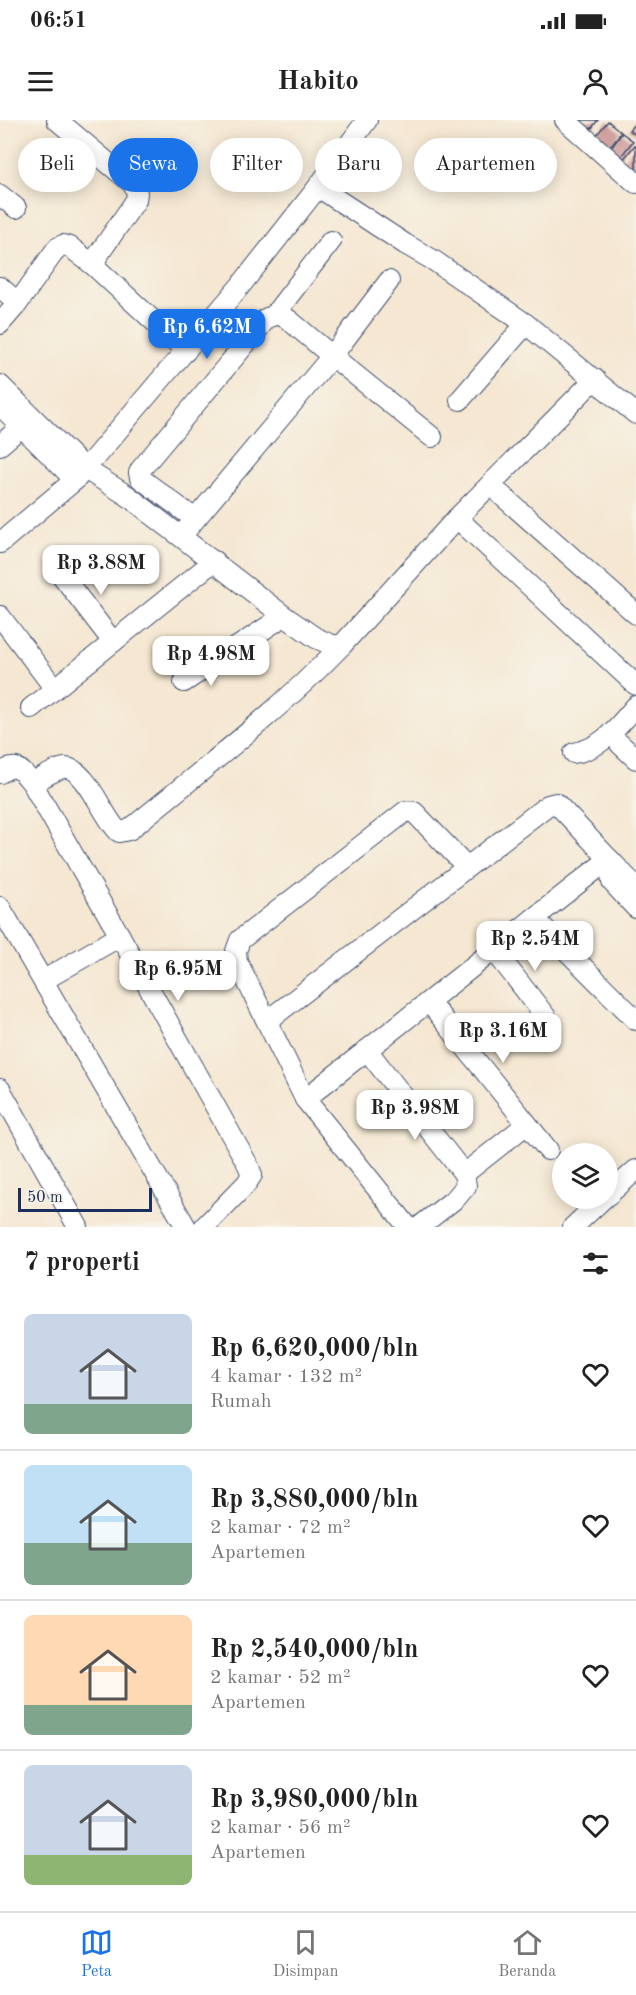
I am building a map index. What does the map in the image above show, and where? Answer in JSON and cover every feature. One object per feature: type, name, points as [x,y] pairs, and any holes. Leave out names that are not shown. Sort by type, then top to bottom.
[{"type":"street","points":[[57,120],[133,184],[137,193],[136,200],[92,264]]},
{"type":"street","points":[[354,138],[367,120]]},
{"type":"street","points":[[565,120],[636,183]]},
{"type":"street","points":[[0,543],[80,474],[241,285],[315,191]]},
{"type":"street","points":[[326,192],[433,260],[526,324],[636,414]]},
{"type":"street","points":[[0,195],[16,208]]},
{"type":"street","points":[[274,315],[331,241]]},
{"type":"street","points":[[0,324],[18,303],[57,248],[63,245],[70,247],[92,264],[186,351]]},
{"type":"street","points":[[181,535],[332,356],[389,281]]},
{"type":"street","points":[[0,287],[18,303]]},
{"type":"street","points":[[195,519],[140,478],[139,473],[267,318],[274,315],[279,314],[289,320],[432,437]]},
{"type":"street","points":[[460,400],[526,324]]},
{"type":"street","points":[[32,783],[58,770],[66,768],[74,771],[88,784],[112,826],[119,832],[129,830],[307,682],[457,518],[596,379]]},
{"type":"street","points":[[0,385],[80,474]]},
{"type":"street","points":[[0,405],[21,426],[80,474],[128,496],[316,638],[332,645],[342,645]]},
{"type":"street","points":[[0,444],[21,426]]},
{"type":"street","points":[[490,485],[636,614]]},
{"type":"street","points":[[457,518],[636,685]]},
{"type":"street","points":[[31,708],[214,561]]},
{"type":"street","points":[[60,573],[113,642]]},
{"type":"street","points":[[0,616],[55,689]]},
{"type":"street","points":[[184,682],[284,616]]},
{"type":"street","points":[[574,753],[597,746],[636,706]]},
{"type":"street","points":[[620,744],[636,759]]},
{"type":"street","points":[[0,772],[9,767],[15,767],[21,770],[32,783],[120,936],[252,1175],[204,1227]]},
{"type":"street","points":[[267,1021],[548,805],[556,803],[636,887]]},
{"type":"street","points":[[408,1227],[305,1099],[237,961],[236,951],[240,940],[406,811],[414,812],[467,867]]},
{"type":"street","points":[[609,859],[612,882],[636,908]]},
{"type":"street","points":[[305,1099],[609,859]]},
{"type":"street","points":[[0,907],[8,938],[44,981],[186,1227]]},
{"type":"street","points":[[534,918],[636,1020]]},
{"type":"street","points":[[44,981],[120,936]]},
{"type":"street","points":[[494,950],[546,1017]]},
{"type":"street","points":[[429,1002],[548,1150]]},
{"type":"street","points":[[367,1050],[464,1174],[466,1186],[456,1198],[419,1227]]},
{"type":"street","points":[[0,1089],[78,1227]]},
{"type":"street","points":[[464,1174],[527,1124]]},
{"type":"street","points":[[618,1186],[636,1170]]},
{"type":"street","points":[[573,1227],[592,1209]]},
{"type":"building","points":[[581,120],[598,120],[588,133],[577,125]]},
{"type":"building","points":[[608,121],[621,132],[609,148],[595,137]]},
{"type":"building","points":[[636,122],[636,135],[629,130]]},
{"type":"building","points":[[622,133],[633,141],[619,159],[609,151]]},
{"type":"building","points":[[636,146],[636,170],[621,162]]}]
